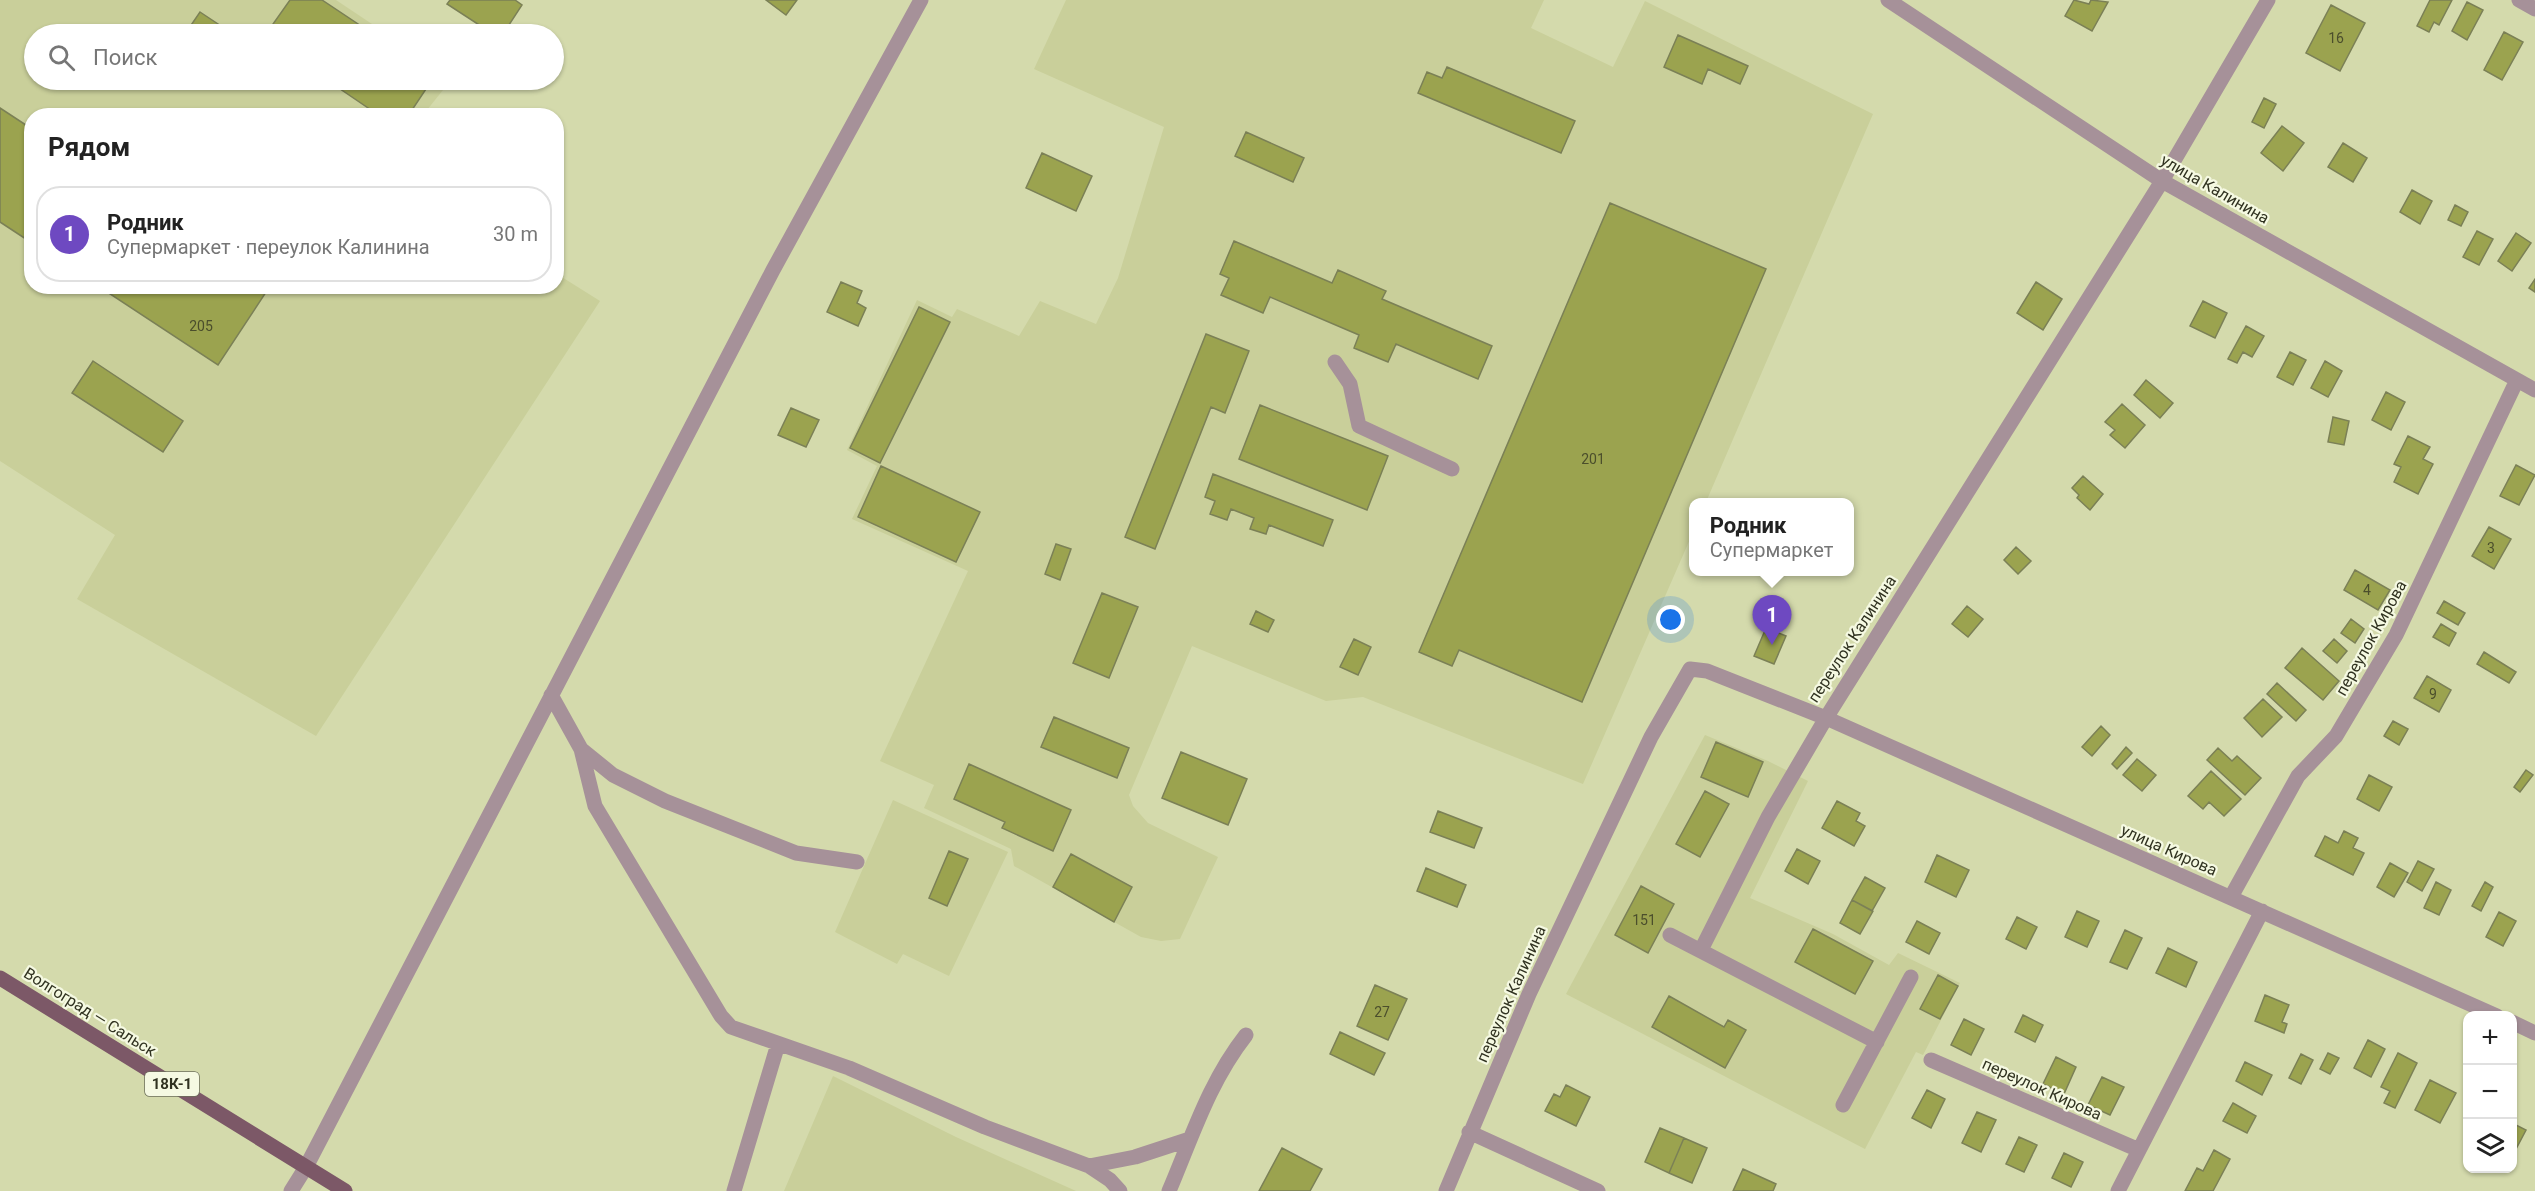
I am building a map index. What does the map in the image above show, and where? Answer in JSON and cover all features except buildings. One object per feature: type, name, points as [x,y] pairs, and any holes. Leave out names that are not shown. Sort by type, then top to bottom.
[{"type":"main road","name":"Волгоград — Сальск","points":[[0,978],[345,1191]]},
{"type":"street","points":[[291,1191],[306,1167],[773,270],[921,0]]},
{"type":"street","name":"улица Калинина","points":[[1888,0],[2162,181],[2535,390]]},
{"type":"street","name":"переулок Калинина","points":[[1446,1191],[1529,994],[1646,747],[1690,669],[1707,671],[1826,718],[2162,181],[2268,0]]},
{"type":"street","points":[[2519,0],[2535,9]]},
{"type":"street","points":[[1335,362],[1350,384],[1359,426],[1452,469]]},
{"type":"street","name":"переулок Кирова","points":[[2231,897],[2298,776],[2336,736],[2397,635],[2517,380]]},
{"type":"street","points":[[551,695],[581,749],[595,806],[721,1016],[731,1027],[849,1068],[985,1127],[1089,1166],[1110,1180],[1120,1191]]},
{"type":"street","points":[[1701,950],[1768,817],[1826,718]]},
{"type":"street","name":"улица Кирова","points":[[1826,718],[2486,1011]]},
{"type":"street","points":[[581,749],[613,775],[665,801],[796,853],[857,862]]},
{"type":"street","points":[[2118,1191],[2262,910]]},
{"type":"street","points":[[1670,935],[1876,1042]]},
{"type":"street","points":[[1843,1106],[1911,976]]},
{"type":"street","points":[[2517,1024],[2535,1032]]},
{"type":"street","points":[[1169,1191],[1190,1139],[1226,1062],[1245,1035]]},
{"type":"street","points":[[734,1191],[778,1044]]},
{"type":"street","name":"переулок Кирова","points":[[1930,1060],[2139,1150]]},
{"type":"street","points":[[1469,1132],[1598,1191]]},
{"type":"street","points":[[1089,1166],[1135,1157],[1190,1139]]},
{"type":"shaded area","points":[[0,0],[336,0],[372,24],[24,24],[24,90],[443,90],[429,108],[24,108],[24,294],[564,294],[564,278],[600,301],[316,736],[77,599],[115,535],[0,461]]},
{"type":"shaded area","points":[[1066,0],[1544,0],[1531,28],[1613,67],[1645,1],[1873,114],[1708,498],[1689,498],[1689,541],[1583,784],[1363,697],[1326,701],[1192,646],[1129,795],[1133,806],[1148,823],[1218,857],[1180,939],[1161,941],[1141,937],[1014,866],[1011,849],[924,808],[934,785],[880,761],[968,571],[852,519],[877,466],[847,450],[917,300],[952,317],[957,309],[1019,336],[1040,301],[1096,324],[1118,278],[1164,127],[1034,69]]},
{"type":"shaded area","points":[[1705,735],[1768,761],[1808,781],[1750,898],[1833,934],[1889,965],[1898,953],[1960,983],[1923,1055],[1916,1052],[1865,1149],[1566,994]]},
{"type":"shaded area","points":[[893,800],[1008,852],[949,976],[903,954],[897,964],[835,932]]},
{"type":"shaded area","points":[[833,1076],[956,1137],[1076,1191],[784,1191]]},
{"type":"place","name":"Родник","points":[[1772,645]]}]
